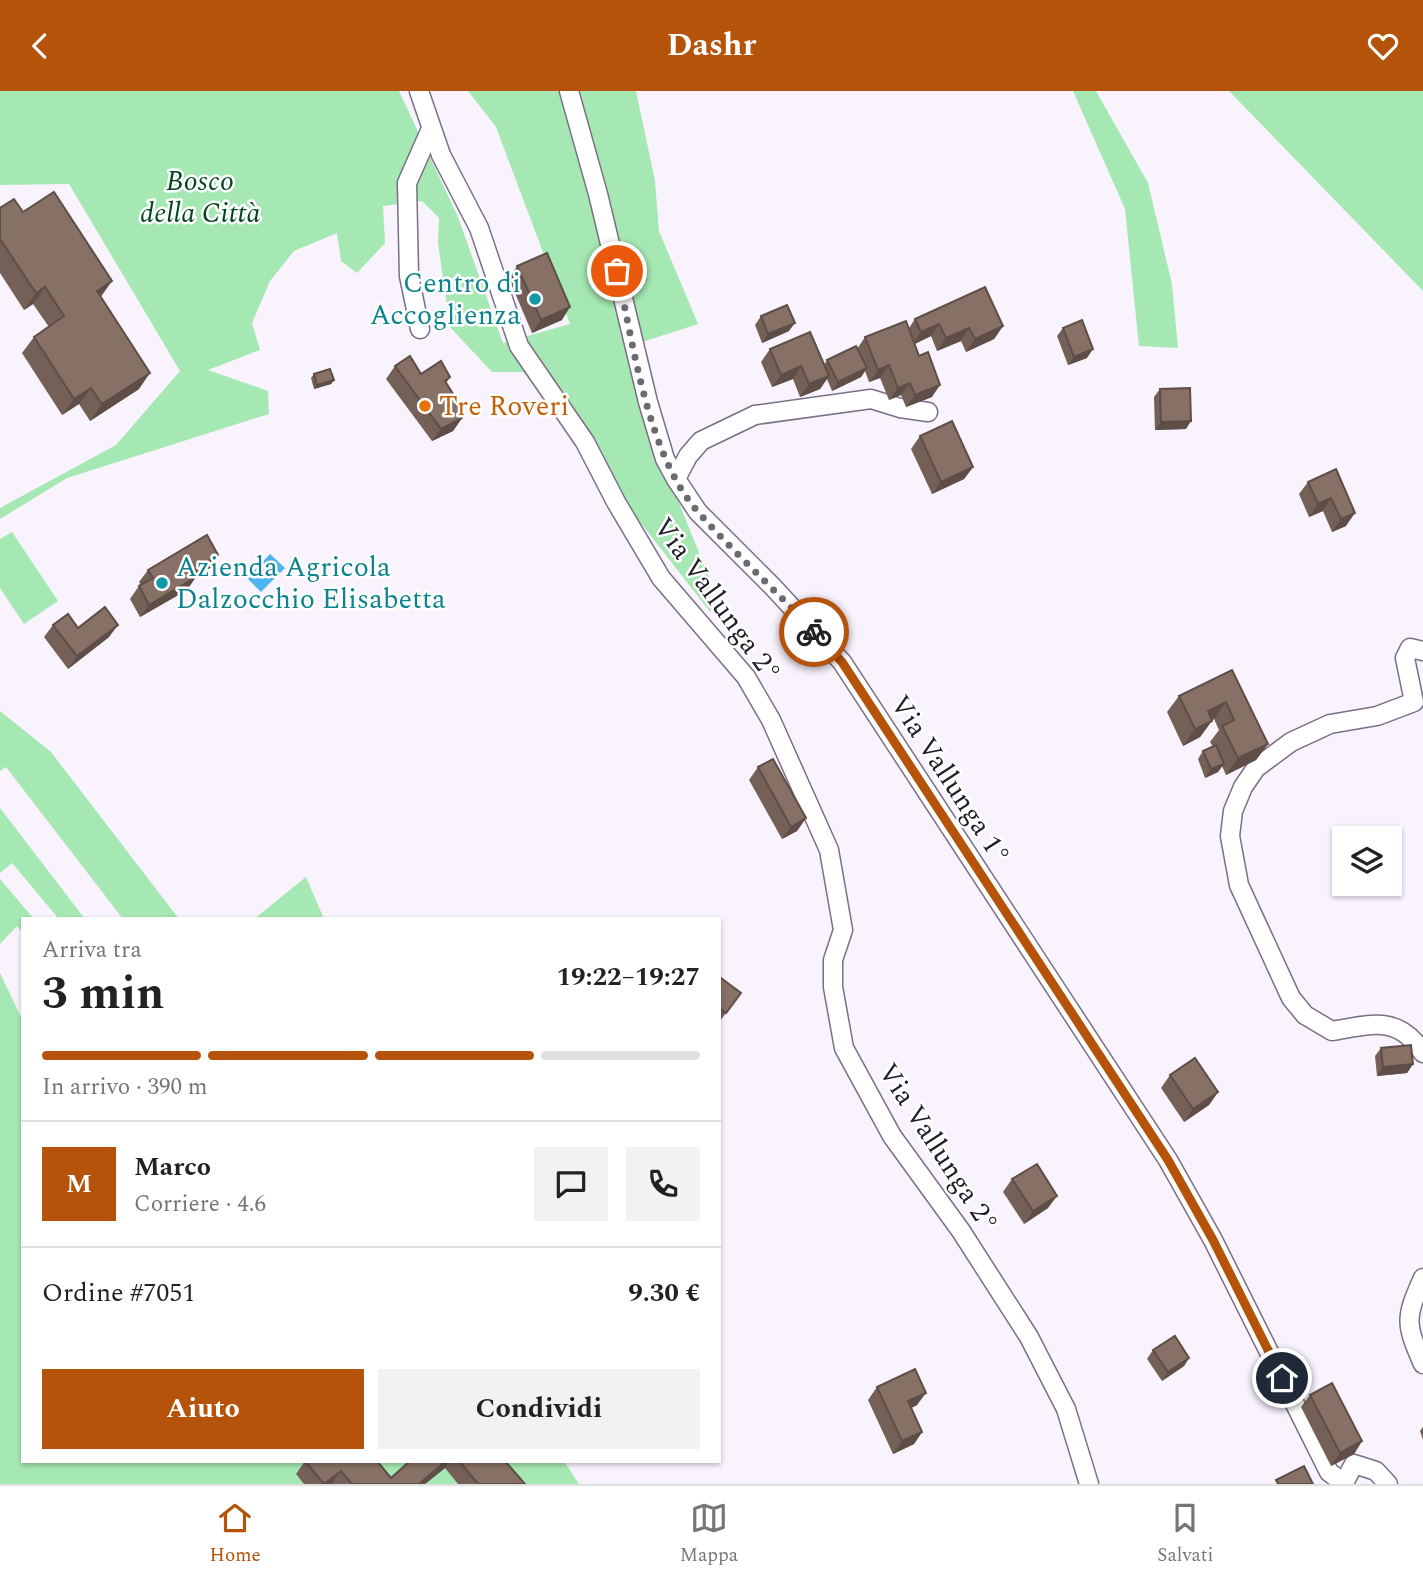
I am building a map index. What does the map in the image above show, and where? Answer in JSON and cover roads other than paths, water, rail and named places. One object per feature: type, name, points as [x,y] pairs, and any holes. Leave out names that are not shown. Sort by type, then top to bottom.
[{"type":"street","name":"Via Vallunga 2°","points":[[419,91],[430,131],[479,228],[519,345],[585,442],[661,578],[746,677],[771,720],[828,851],[843,930],[833,960],[833,987],[844,1048],[892,1136],[961,1231],[1029,1337],[1066,1409],[1089,1484]]},
{"type":"street","name":"Via Vallunga 1°","points":[[569,91],[595,181],[648,402],[665,460],[698,512],[774,587],[842,662],[1168,1160],[1213,1240],[1329,1472],[1345,1483]]},
{"type":"street","points":[[420,330],[409,276],[408,183],[430,131]]},
{"type":"street","points":[[676,479],[688,456],[701,441],[755,415],[871,399],[900,408],[928,412]]},
{"type":"street","points":[[1423,651],[1410,648],[1405,658],[1414,702],[1377,716],[1330,724],[1291,742],[1256,768],[1243,787],[1233,811],[1230,836],[1239,885],[1291,997],[1305,1015],[1332,1031],[1382,1022],[1414,1039],[1423,1053]]},
{"type":"street","points":[[1423,1278],[1409,1308],[1410,1335],[1423,1364]]},
{"type":"street","points":[[1345,1483],[1354,1464],[1376,1471],[1388,1484]]},
{"type":"water","points":[[270,554],[285,568],[261,592],[247,578]]},
{"type":"place","name":"Centro di Accoglienza","points":[[535,299]]},
{"type":"place","name":"Tre Roveri","points":[[425,406]]},
{"type":"place","name":"Azienda Agricola Dalzocchio Elisabetta","points":[[162,583]]},
{"type":"park label","name":"Bosco della Città","points":[[200,197]]}]
